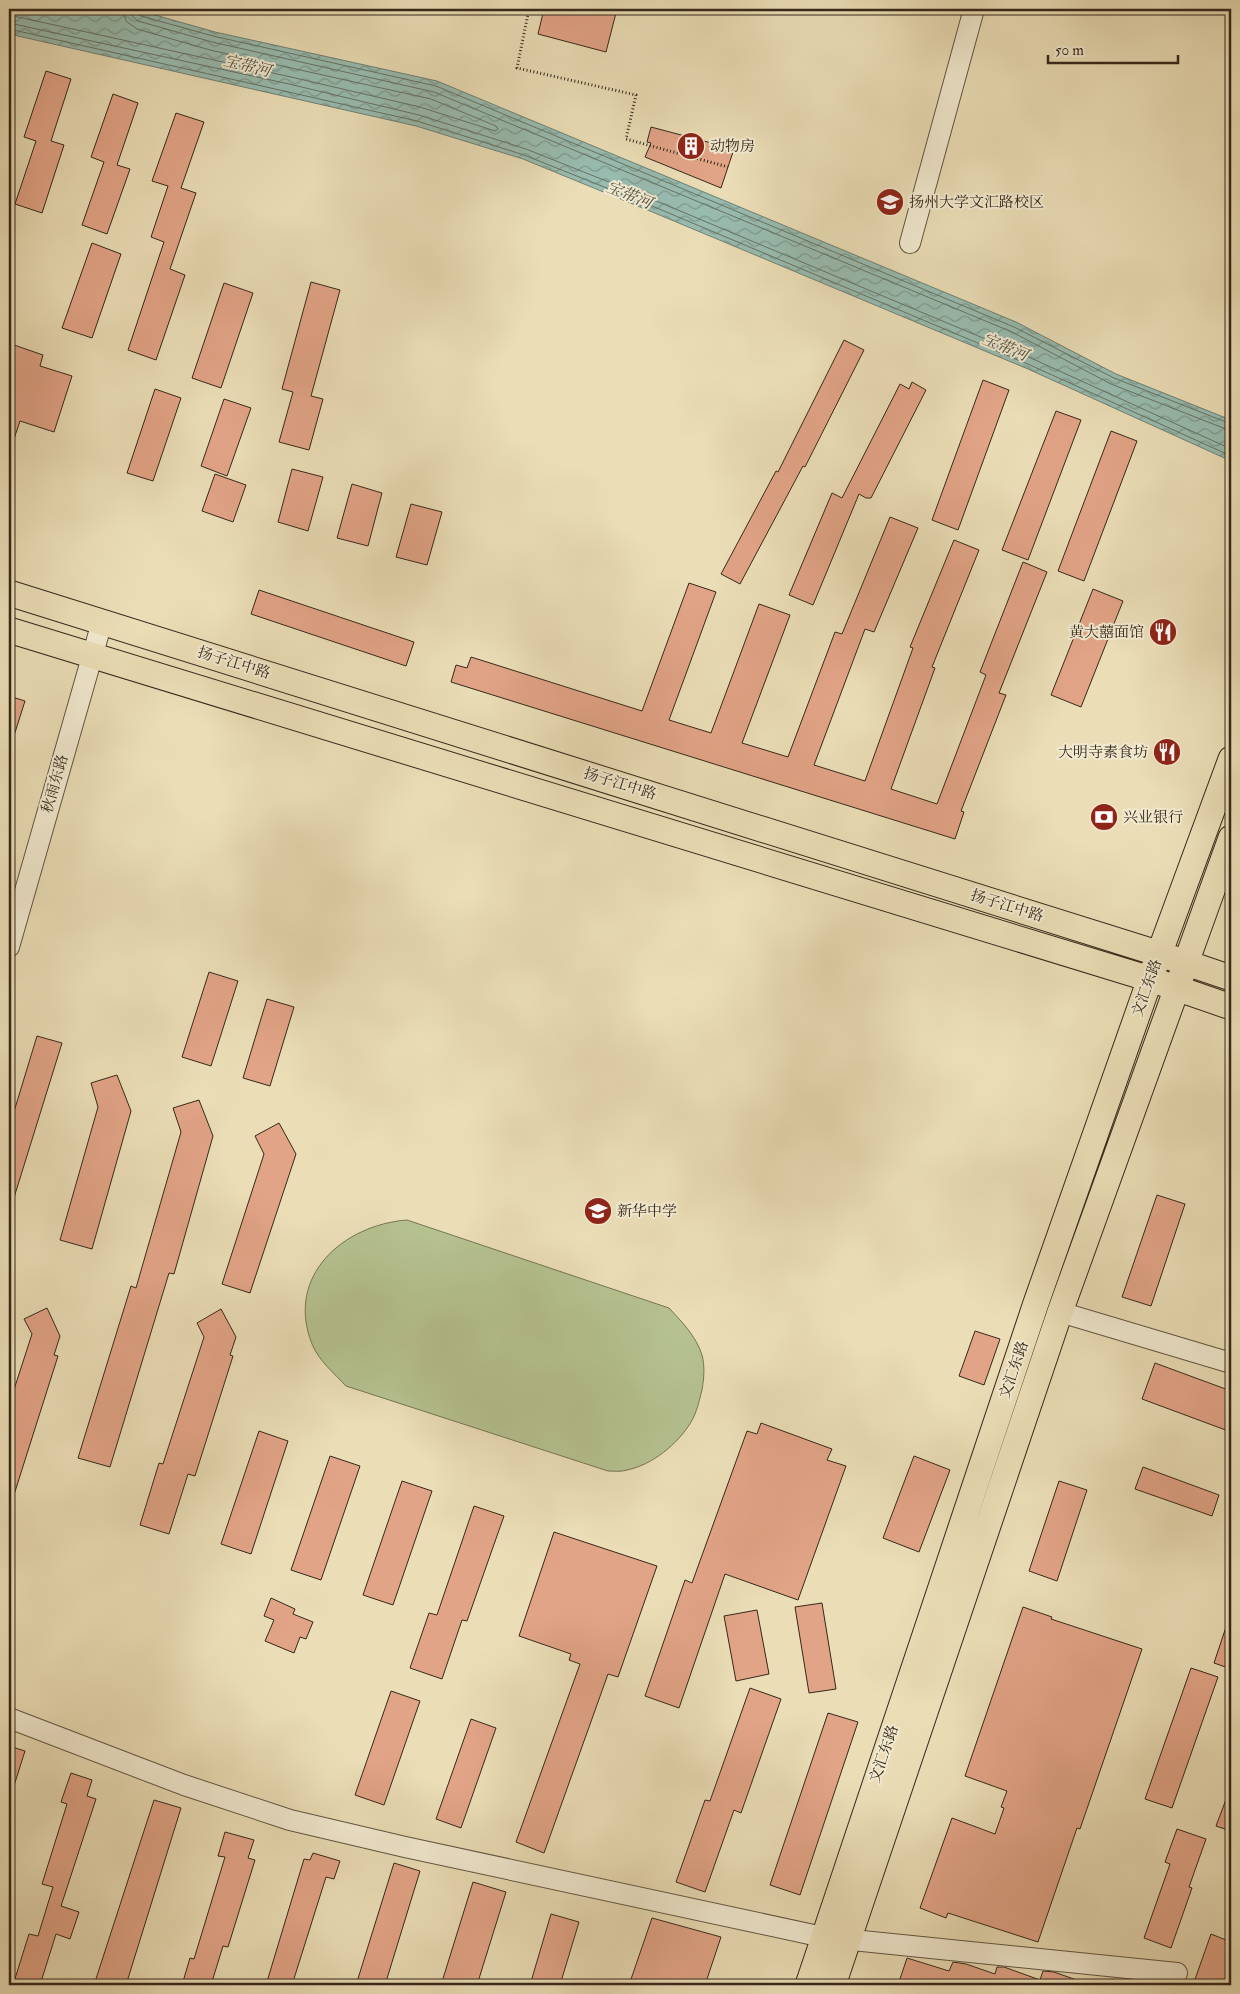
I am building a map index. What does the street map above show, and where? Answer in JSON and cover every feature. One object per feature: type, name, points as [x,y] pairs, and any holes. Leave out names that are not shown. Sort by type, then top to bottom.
[{"type":"main road","name":"扬子江中路","points":[[9,593],[1186,962],[1231,978]]},
{"type":"main road","name":"扬子江中路","points":[[9,630],[1176,988],[1231,1007]]},
{"type":"main road","name":"文汇东路","points":[[808,1985],[1033,1312],[1150,980],[1231,759]]},
{"type":"main road","name":"文汇东路","points":[[833,1985],[1060,1312],[1231,838]]},
{"type":"street","points":[[910,243],[974,9]]},
{"type":"street","name":"秋雨东路","points":[[9,947],[102,622]]},
{"type":"street","points":[[1060,1312],[1231,1363]]},
{"type":"street","points":[[9,1718],[184,1785],[290,1820],[405,1847],[823,1937],[1177,1973]]},
{"type":"path","points":[[529,9],[517,68],[636,95],[626,138],[728,167]]},
{"type":"green space","points":[[407,1220],[669,1308],[692,1335],[702,1355],[704,1364],[699,1402],[686,1430],[672,1446],[646,1463],[625,1471],[608,1471],[346,1386],[323,1361],[312,1344],[306,1319],[306,1297],[313,1276],[325,1258],[361,1232],[383,1224]]},
{"type":"water","name":"宝带河","points":[[9,9],[134,9],[215,32],[437,81],[1016,322],[1116,374],[1231,420],[1231,461],[1028,369],[523,159],[416,126],[9,34]]},
{"type":"building","points":[[544,9],[617,9],[606,52],[538,34]]},
{"type":"building","points":[[46,71],[71,79],[51,141],[64,145],[42,213],[15,204],[36,141],[24,137]]},
{"type":"building","points":[[113,94],[138,103],[117,165],[130,169],[107,234],[82,225],[104,162],[91,157]]},
{"type":"building","points":[[176,113],[204,122],[181,188],[196,193],[170,269],[185,275],[156,360],[128,350],[164,242],[151,237],[168,186],[152,181]]},
{"type":"building","points":[[651,127],[734,149],[721,188],[645,157],[651,143],[647,142]]},
{"type":"building","points":[[92,243],[121,254],[92,338],[62,328]]},
{"type":"building","points":[[311,282],[340,290],[311,396],[323,399],[309,450],[279,442],[293,392],[282,389]]},
{"type":"building","points":[[224,283],[253,293],[221,388],[192,378]]},
{"type":"building","points":[[844,340],[864,350],[805,467],[803,466],[740,584],[721,574],[776,471],[778,472]]},
{"type":"building","points":[[14,345],[43,355],[40,366],[72,376],[54,432],[20,421],[11,448],[9,448],[9,359]]},
{"type":"building","points":[[983,380],[1009,390],[958,530],[932,520]]},
{"type":"building","points":[[912,382],[926,390],[871,498],[866,498],[859,494],[813,605],[789,595],[832,493],[842,498],[900,384],[909,389]]},
{"type":"building","points":[[155,389],[181,398],[153,481],[127,473]]},
{"type":"building","points":[[224,399],[251,408],[227,476],[201,466]]},
{"type":"building","points":[[1056,411],[1081,420],[1028,560],[1002,550]]},
{"type":"building","points":[[1111,431],[1137,441],[1084,581],[1058,571]]},
{"type":"building","points":[[292,469],[323,477],[308,531],[278,522]]},
{"type":"building","points":[[215,474],[246,485],[233,522],[202,511]]},
{"type":"building","points":[[352,484],[382,493],[368,546],[337,538]]},
{"type":"building","points":[[411,504],[442,512],[427,565],[396,557]]},
{"type":"building","points":[[890,517],[918,528],[874,632],[865,629],[814,765],[865,781],[913,648],[910,647],[954,540],[979,550],[932,667],[935,668],[891,789],[937,804],[986,675],[980,672],[1023,562],[1047,572],[999,693],[1006,695],[961,811],[964,812],[955,839],[451,682],[456,665],[467,668],[471,657],[642,711],[689,583],[716,592],[669,720],[711,733],[759,604],[790,615],[742,743],[788,757],[835,632],[842,634]]},
{"type":"building","points":[[1093,589],[1123,601],[1081,707],[1051,695]]},
{"type":"building","points":[[259,590],[414,642],[406,666],[251,614]]},
{"type":"building","points":[[9,696],[25,701],[12,742],[9,742]]},
{"type":"building","points":[[209,972],[238,981],[211,1066],[182,1057]]},
{"type":"building","points":[[267,999],[294,1007],[270,1086],[243,1078]]},
{"type":"building","points":[[37,1036],[62,1043],[12,1204],[9,1203],[9,1128]]},
{"type":"building","points":[[117,1075],[131,1111],[92,1249],[60,1240],[98,1107],[91,1083]]},
{"type":"building","points":[[199,1100],[213,1136],[174,1274],[169,1273],[110,1467],[78,1458],[131,1286],[136,1288],[181,1132],[173,1108]]},
{"type":"building","points":[[279,1123],[296,1154],[250,1293],[222,1284],[264,1154],[255,1136]]},
{"type":"building","points":[[1157,1195],[1185,1204],[1151,1306],[1122,1297]]},
{"type":"building","points":[[47,1308],[60,1336],[54,1355],[58,1356],[12,1501],[9,1500],[9,1405],[32,1334],[24,1319]]},
{"type":"building","points":[[221,1309],[236,1337],[230,1355],[233,1356],[195,1476],[188,1474],[169,1534],[140,1525],[159,1463],[163,1464],[204,1337],[197,1323]]},
{"type":"building","points":[[975,1331],[1000,1339],[984,1385],[959,1376]]},
{"type":"building","points":[[1155,1363],[1231,1391],[1231,1432],[1142,1399]]},
{"type":"building","points":[[761,1423],[832,1449],[827,1460],[846,1466],[798,1600],[725,1574],[679,1708],[645,1696],[685,1580],[692,1583],[747,1431],[757,1434]]},
{"type":"building","points":[[259,1431],[288,1441],[251,1554],[221,1544]]},
{"type":"building","points":[[330,1456],[360,1466],[321,1580],[291,1570]]},
{"type":"building","points":[[914,1456],[950,1470],[919,1552],[883,1538]]},
{"type":"building","points":[[1143,1467],[1219,1495],[1212,1516],[1135,1489]]},
{"type":"building","points":[[402,1481],[432,1491],[393,1605],[363,1595]]},
{"type":"building","points":[[1059,1481],[1087,1490],[1057,1581],[1029,1571]]},
{"type":"building","points":[[474,1506],[504,1516],[467,1621],[462,1620],[442,1679],[410,1668],[429,1613],[437,1615]]},
{"type":"building","points":[[554,1532],[657,1566],[618,1677],[608,1674],[544,1853],[516,1842],[580,1664],[569,1660],[571,1654],[519,1636]]},
{"type":"building","points":[[271,1598],[295,1609],[293,1614],[313,1622],[306,1639],[300,1637],[294,1653],[265,1641],[274,1620],[264,1616]]},
{"type":"building","points":[[822,1603],[836,1689],[809,1693],[795,1607]]},
{"type":"building","points":[[1023,1607],[1052,1617],[1051,1619],[1142,1649],[1080,1829],[1077,1828],[1038,1942],[948,1913],[946,1918],[920,1908],[952,1818],[995,1834],[1004,1808],[1001,1807],[1007,1791],[965,1776]]},
{"type":"building","points":[[757,1610],[769,1674],[736,1681],[724,1616]]},
{"type":"building","points":[[1229,1618],[1231,1618],[1231,1669],[1214,1663]]},
{"type":"building","points":[[1191,1668],[1218,1677],[1172,1808],[1145,1799]]},
{"type":"building","points":[[750,1688],[781,1699],[741,1813],[734,1810],[705,1892],[676,1882],[705,1800],[710,1801]]},
{"type":"building","points":[[391,1691],[420,1701],[384,1805],[355,1795]]},
{"type":"building","points":[[828,1713],[858,1722],[800,1895],[770,1885]]},
{"type":"building","points":[[471,1719],[496,1728],[461,1828],[436,1819]]},
{"type":"building","points":[[9,1746],[25,1751],[12,1792],[9,1792]]},
{"type":"building","points":[[71,1773],[92,1780],[87,1796],[96,1799],[61,1906],[79,1912],[70,1939],[56,1934],[40,1985],[13,1985],[29,1934],[38,1936],[53,1887],[42,1884],[67,1804],[61,1802]]},
{"type":"building","points":[[1231,1789],[1231,1831],[1216,1826]]},
{"type":"building","points":[[154,1800],[181,1808],[126,1985],[94,1985]]},
{"type":"building","points":[[1177,1829],[1206,1839],[1189,1887],[1192,1888],[1171,1948],[1144,1938],[1170,1864],[1165,1862]]},
{"type":"building","points":[[225,1832],[254,1840],[248,1858],[255,1860],[228,1947],[223,1946],[211,1985],[182,1985],[190,1958],[194,1959],[225,1857],[218,1856]]},
{"type":"building","points":[[313,1853],[340,1861],[334,1879],[326,1877],[292,1985],[266,1985],[304,1859],[310,1860]]},
{"type":"building","points":[[394,1863],[420,1871],[385,1985],[356,1985]]},
{"type":"building","points":[[473,1882],[506,1892],[477,1985],[441,1985]]},
{"type":"building","points":[[551,1914],[579,1922],[560,1985],[530,1985]]},
{"type":"building","points":[[652,1918],[721,1937],[705,1985],[629,1985]]},
{"type":"building","points":[[1211,1934],[1231,1942],[1231,1985],[1193,1985]]},
{"type":"building","points":[[907,1958],[949,1971],[953,1962],[966,1964],[995,1974],[997,1967],[1004,1967],[1040,1980],[1043,1971],[1054,1972],[1085,1983],[1085,1985],[898,1985]]},
{"type":"place","name":"动物房","points":[[691,146]]},
{"type":"place","name":"扬州大学文汇路校区","points":[[890,202]]},
{"type":"place","name":"黄大囍面馆","points":[[1163,632]]},
{"type":"place","name":"大明寺素食坊","points":[[1167,752]]},
{"type":"place","name":"兴业银行","points":[[1104,817]]},
{"type":"place","name":"新华中学","points":[[598,1211]]}]
